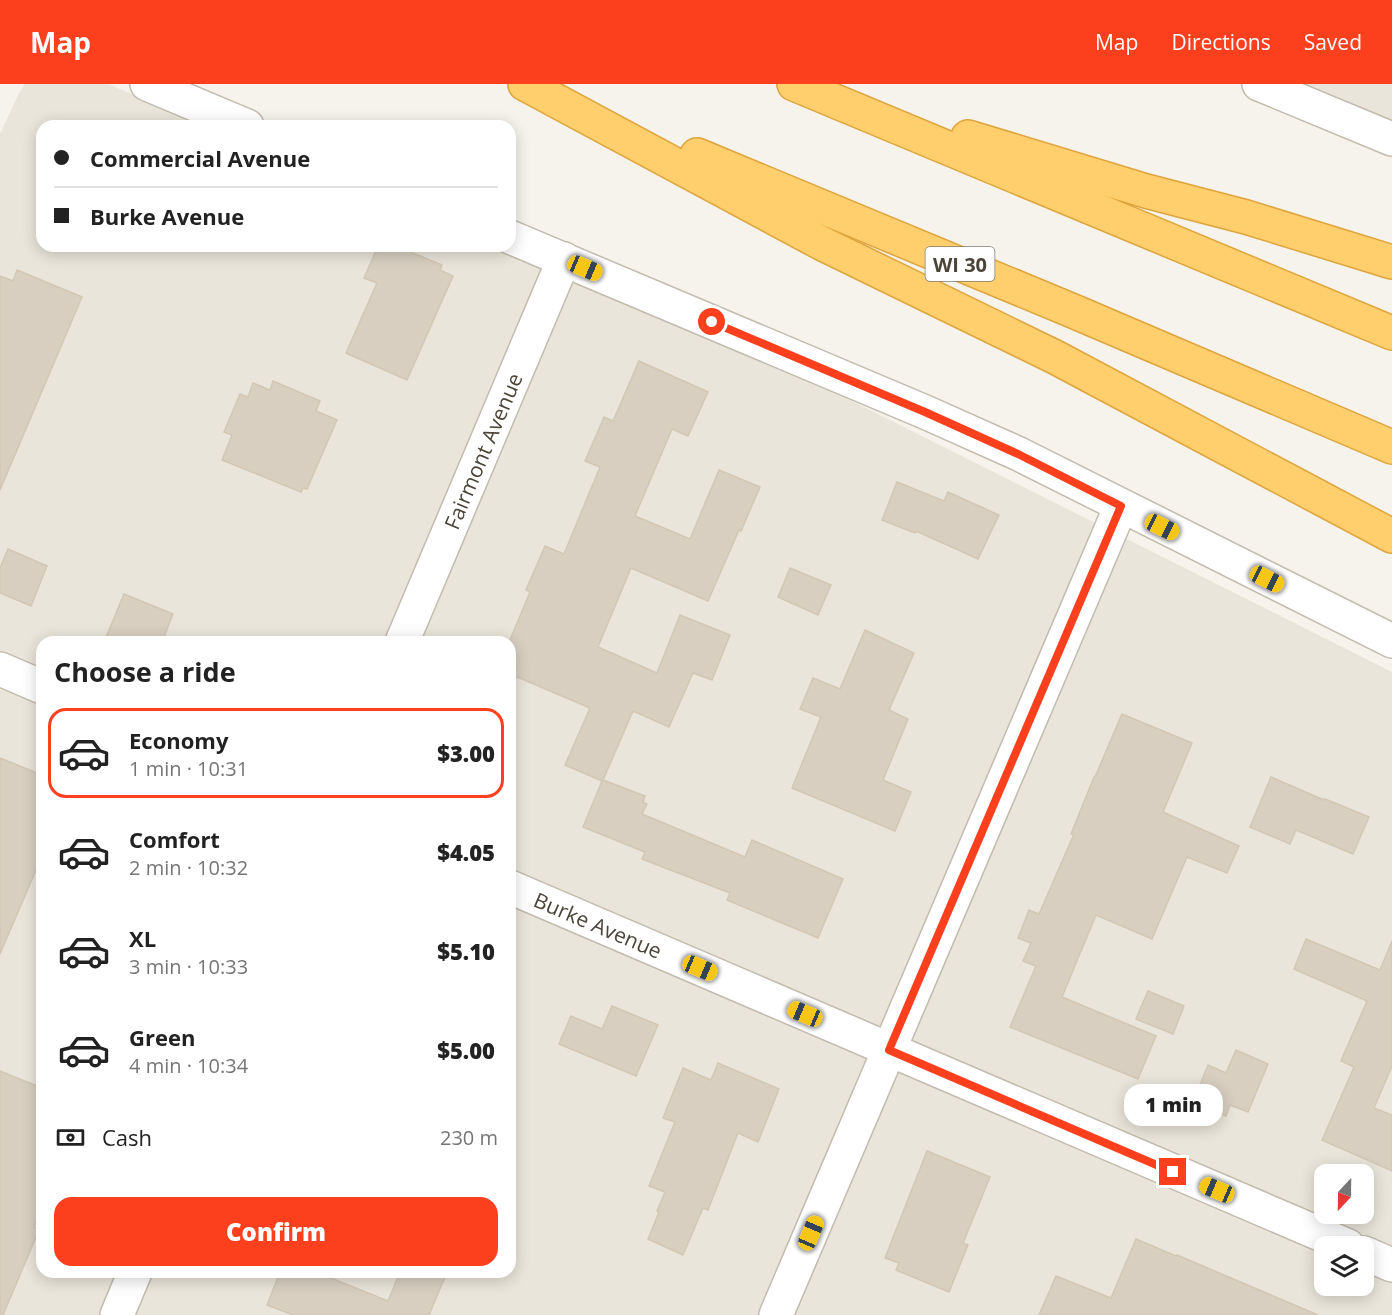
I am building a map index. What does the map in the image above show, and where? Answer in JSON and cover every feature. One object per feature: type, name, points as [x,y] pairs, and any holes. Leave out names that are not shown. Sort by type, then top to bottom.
[{"type":"highway","name":"WI 30","points":[[526,84],[1073,311],[1392,447]]},
{"type":"highway","points":[[526,84],[821,243],[1055,357],[1392,536]]},
{"type":"highway","points":[[797,85],[1135,188],[1246,217],[1392,262]]},
{"type":"highway","points":[[797,85],[1392,333]]},
{"type":"street","points":[[147,84],[233,120]]},
{"type":"street","points":[[1259,84],[1297,91],[1392,139]]},
{"type":"street","points":[[516,239],[925,412],[1018,454],[1392,641]]},
{"type":"street","name":"Fairmont Avenue","points":[[405,636],[564,259]]},
{"type":"street","points":[[776,1315],[1121,506]]},
{"type":"street","points":[[0,669],[36,684]]},
{"type":"street","name":"Burke Avenue","points":[[516,890],[1325,1236]]},
{"type":"street","points":[[1374,1257],[1392,1265]]},
{"type":"street","points":[[117,1315],[132,1278]]},
{"type":"shaded area","points":[[25,84],[108,84],[193,120],[36,120],[36,252],[504,252],[846,398],[1392,672],[1392,1315],[0,1315],[0,134]]},
{"type":"shaded area","points":[[1299,84],[1392,84],[1392,120]]},
{"type":"building","points":[[375,252],[411,252],[442,265],[440,270],[453,276],[407,380],[346,353],[377,283],[364,278]]},
{"type":"building","points":[[17,270],[82,297],[0,490],[0,276],[13,281]]},
{"type":"building","points":[[639,361],[708,392],[688,436],[672,429],[635,516],[690,539],[719,470],[760,487],[708,601],[631,568],[598,647],[657,673],[680,615],[730,635],[712,680],[693,673],[669,727],[633,711],[603,780],[645,796],[643,802],[647,804],[642,814],[745,857],[752,840],[843,879],[818,938],[727,900],[730,893],[642,859],[645,852],[583,827],[602,781],[565,765],[590,708],[516,677],[516,636],[512,636],[530,592],[526,590],[545,546],[564,554],[600,467],[585,461],[604,417],[613,421]]},
{"type":"building","points":[[273,381],[320,401],[316,411],[337,420],[307,489],[303,488],[301,492],[222,460],[232,435],[224,432],[240,394],[248,397],[253,383],[270,390]]},
{"type":"building","points":[[897,482],[944,501],[948,492],[999,515],[978,559],[916,531],[915,533],[882,520]]},
{"type":"building","points":[[8,549],[47,566],[31,606],[0,593],[0,568]]},
{"type":"building","points":[[790,568],[831,585],[818,615],[778,597]]},
{"type":"building","points":[[124,594],[173,614],[164,636],[106,636]]},
{"type":"building","points":[[865,630],[914,653],[889,710],[908,719],[883,780],[911,792],[895,831],[792,788],[821,717],[800,709],[813,678],[840,689]]},
{"type":"building","points":[[1122,714],[1192,743],[1163,812],[1239,846],[1227,873],[1187,857],[1152,939],[1096,915],[1062,997],[1156,1036],[1138,1079],[1010,1027],[1036,966],[1023,961],[1031,943],[1018,938],[1029,910],[1039,914]]},
{"type":"building","points":[[0,758],[36,773],[36,870],[0,954]]},
{"type":"building","points":[[1271,777],[1369,817],[1353,854],[1296,830],[1290,844],[1250,827]]},
{"type":"building","points":[[1306,939],[1380,970],[1392,941],[1392,1066],[1374,1108],[1392,1115],[1392,1171],[1322,1140],[1354,1067],[1341,1061],[1367,1001],[1294,969]]},
{"type":"building","points":[[1148,991],[1184,1006],[1173,1034],[1136,1019]]},
{"type":"building","points":[[612,1006],[658,1025],[636,1076],[559,1044],[571,1016],[602,1029]]},
{"type":"building","points":[[1236,1050],[1268,1064],[1248,1112],[1230,1105],[1226,1116],[1193,1102],[1208,1065],[1226,1073]]},
{"type":"building","points":[[718,1063],[779,1089],[758,1142],[738,1133],[708,1210],[703,1208],[683,1255],[648,1239],[665,1192],[649,1186],[675,1122],[663,1118],[683,1068],[711,1080]]},
{"type":"building","points":[[0,1071],[36,1086],[36,1222],[34,1227],[36,1237],[3,1315],[0,1315]]},
{"type":"building","points":[[927,1151],[990,1177],[963,1243],[968,1245],[949,1292],[896,1270],[899,1263],[885,1258]]},
{"type":"building","points":[[1136,1239],[1318,1315],[1039,1315],[1056,1276],[1111,1298]]},
{"type":"building","points":[[278,1278],[331,1278],[388,1301],[398,1278],[444,1278],[429,1315],[293,1315],[267,1305]]},
{"type":"route","points":[[712,322],[925,412],[1018,454],[1121,506],[889,1050],[1173,1172]]}]
